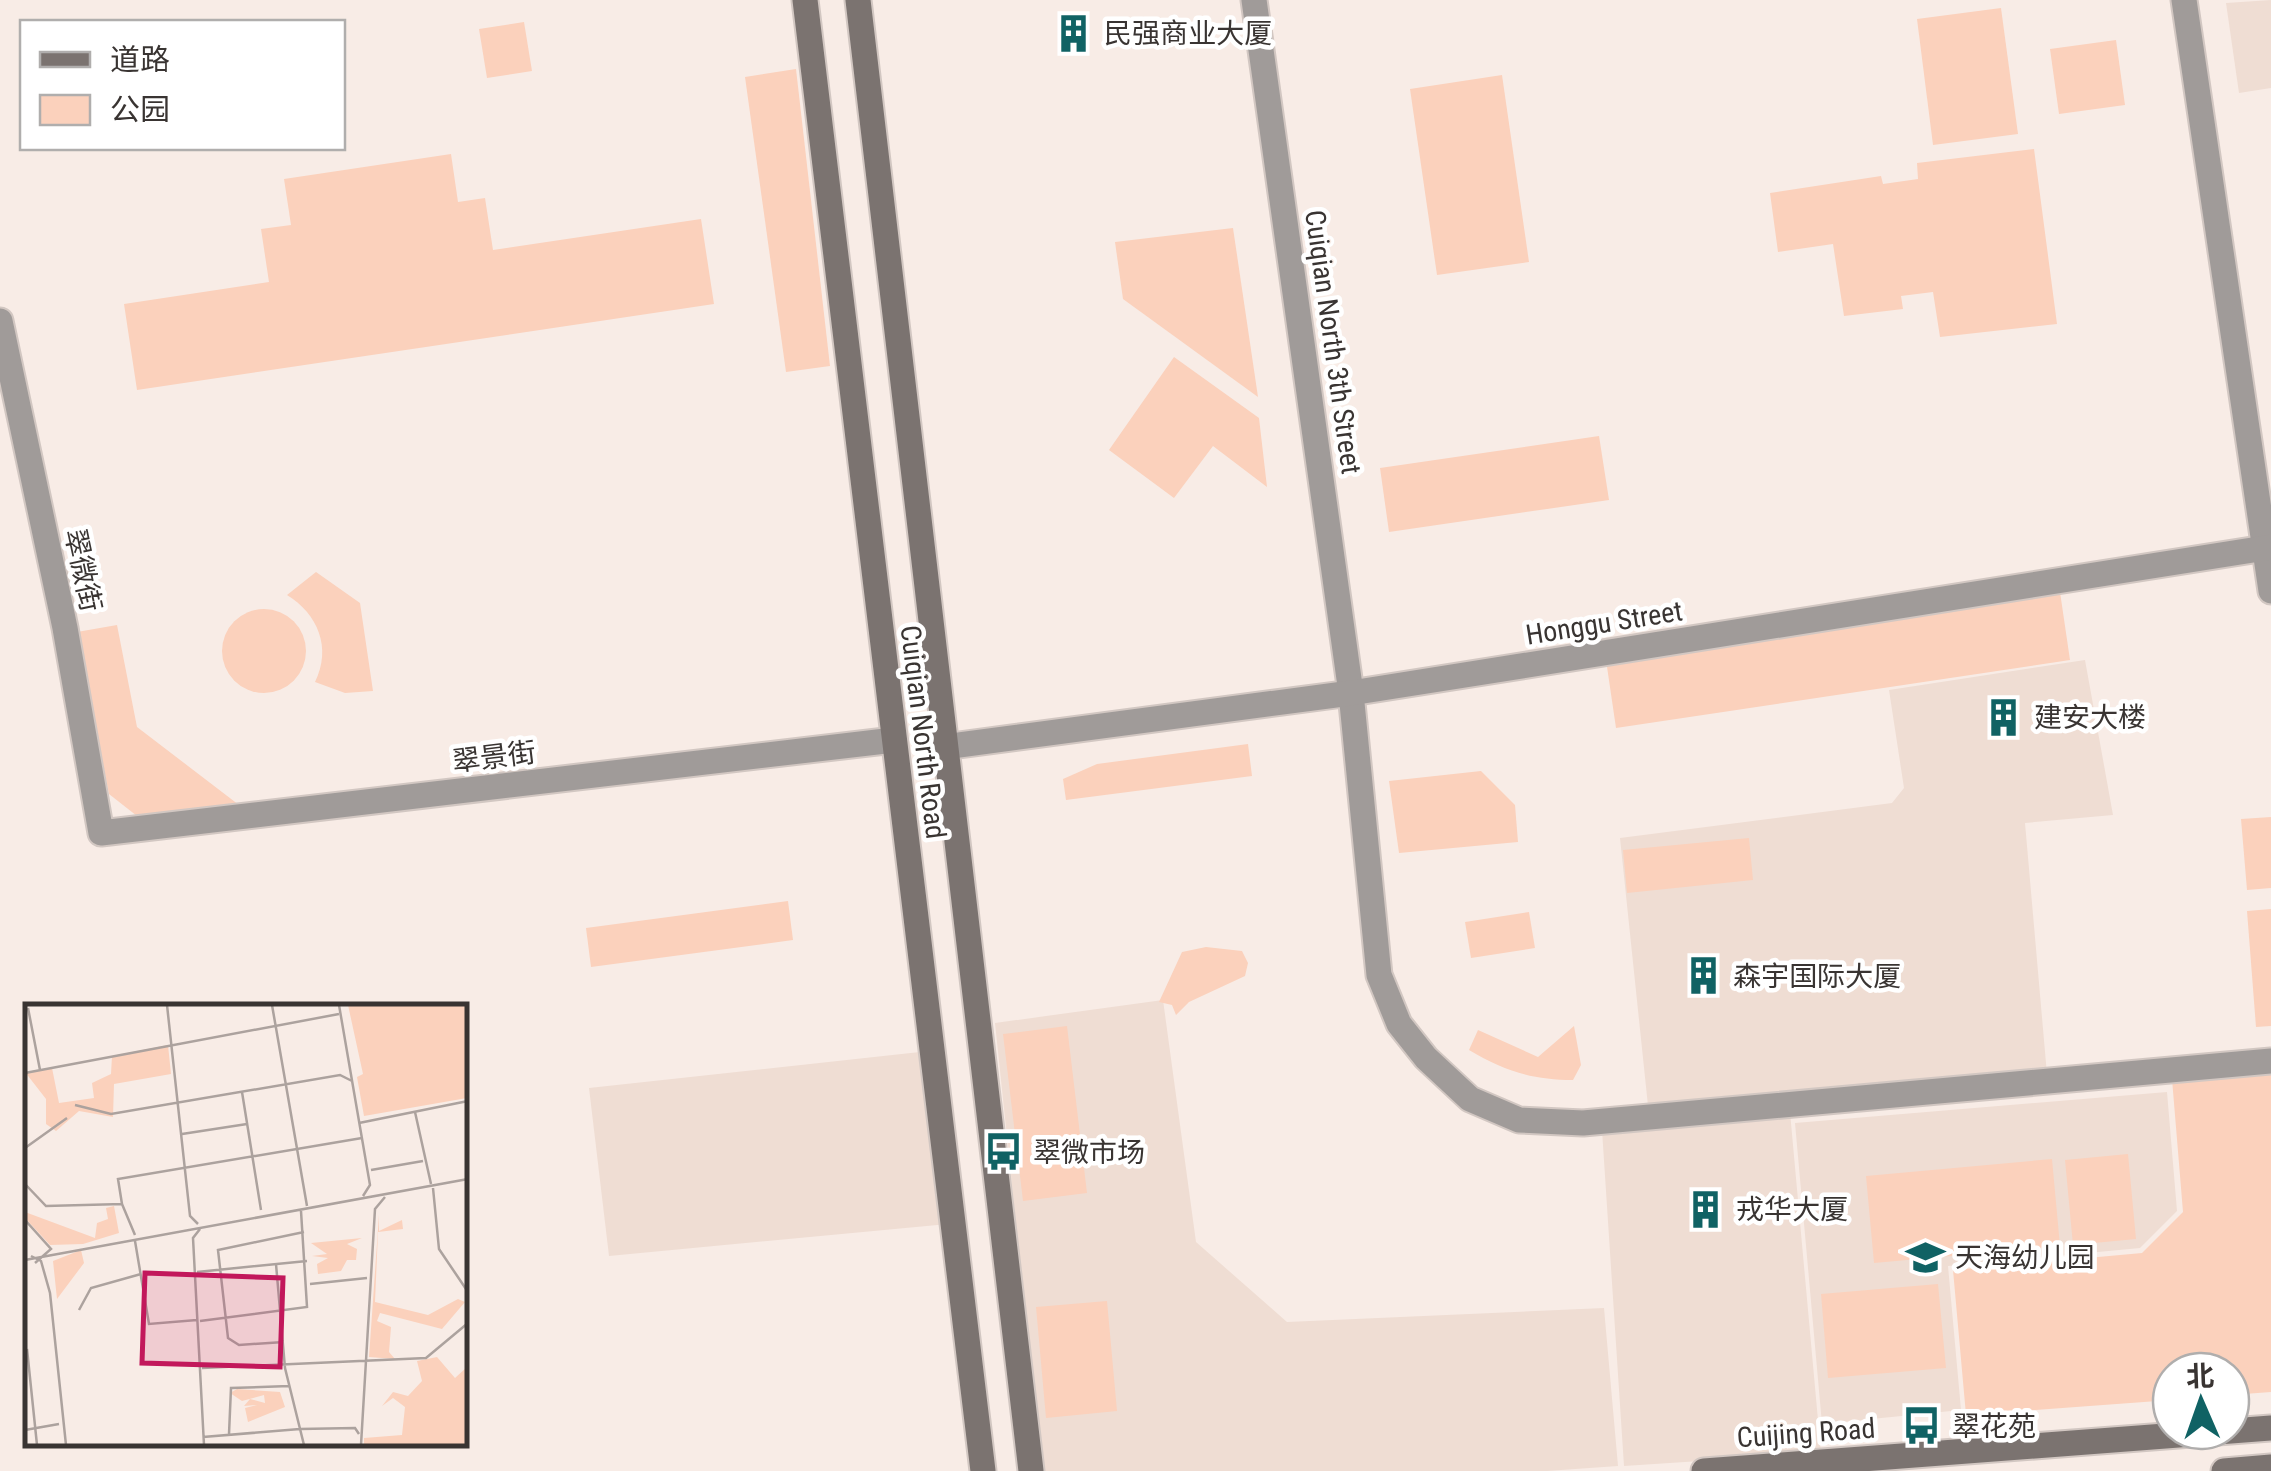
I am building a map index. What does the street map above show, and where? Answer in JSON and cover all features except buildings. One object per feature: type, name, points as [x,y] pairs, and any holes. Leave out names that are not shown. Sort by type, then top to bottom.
[{"type":"main road","name":"Cuiqian North Road","points":[[805,0],[983,1471]]},
{"type":"main road","name":"Cuiqian North Road","points":[[858,0],[1031,1471]]},
{"type":"main road","name":"Cuijing Road","points":[[1704,1471],[2271,1428]]},
{"type":"main road","points":[[2224,1471],[2271,1468]]},
{"type":"street","name":"Cuiqian North 3th Street","points":[[1254,0],[1351,694],[1379,975],[1399,1024],[1426,1058],[1470,1099],[1519,1120],[1583,1123],[2271,1061]]},
{"type":"street","points":[[2184,0],[2268,547],[2271,591]]},
{"type":"street","name":"翠微街","points":[[0,320],[61,610],[101,832]]},
{"type":"street","name":"Honggu Street","points":[[944,747],[1351,694],[2268,547]]},
{"type":"street","name":"翠景街","points":[[101,832],[894,740]]},
{"type":"shaded area","points":[[2271,0],[2271,88],[2239,93],[2226,3]]},
{"type":"shaded area","points":[[2085,660],[2113,815],[2025,823],[2048,1086],[1790,1112],[1821,1453],[1624,1466],[1602,1130],[1650,1125],[1620,838],[1892,803],[1904,788],[1889,690]]},
{"type":"shaded area","points":[[1163,1000],[1196,1242],[1287,1322],[1604,1308],[1618,1466],[1547,1471],[1042,1471],[995,1023]]},
{"type":"shaded area","points":[[929,1051],[948,1224],[609,1256],[589,1088]]},
{"type":"shaded area","name":"天海幼儿园","points":[[2167,1092],[2177,1211],[2140,1248],[1948,1266],[1961,1410],[1822,1424],[1795,1123]]},
{"type":"green space","points":[[2001,8],[2018,134],[1933,145],[1917,19]]},
{"type":"green space","points":[[524,22],[532,71],[487,78],[479,29]]},
{"type":"green space","points":[[2116,40],[2125,105],[2059,114],[2050,49]]},
{"type":"green space","points":[[796,69],[830,366],[786,372],[745,77]]},
{"type":"green space","points":[[1502,75],[1529,262],[1437,275],[1410,89]]},
{"type":"green space","points":[[2034,149],[2057,324],[1940,337],[1933,292],[1901,296],[1903,309],[1844,316],[1833,244],[1778,252],[1770,193],[1881,176],[1883,184],[1918,179],[1917,163]]},
{"type":"green space","points":[[451,154],[458,202],[485,198],[493,250],[701,219],[714,304],[137,390],[124,304],[269,282],[261,229],[291,225],[284,179]]},
{"type":"green space","points":[[1233,228],[1258,397],[1123,299],[1115,242]]},
{"type":"green space","points":[[1174,357],[1259,418],[1267,487],[1213,446],[1174,498],[1109,450]]},
{"type":"green space","points":[[1599,436],[1609,500],[1389,532],[1380,468]]},
{"type":"green space","points":[[316,572],[360,603],[373,691],[345,693],[315,682],[322,657],[319,633],[307,612],[287,595]]},
{"type":"green space","points":[[2060,592],[2070,660],[1616,728],[1606,660]]},
{"type":"green space","points":[[256,609],[272,609],[288,616],[299,627],[306,651],[303,667],[294,681],[272,693],[256,693],[240,686],[229,675],[222,659],[222,643],[229,627],[240,616]]},
{"type":"green space","points":[[117,625],[137,727],[239,805],[137,816],[109,794],[77,632]]},
{"type":"green space","points":[[1248,744],[1252,776],[1066,800],[1063,779],[1097,764]]},
{"type":"green space","points":[[1481,771],[1515,805],[1518,842],[1399,853],[1389,781]]},
{"type":"green space","points":[[2271,817],[2271,888],[2247,890],[2241,819]]},
{"type":"green space","points":[[1749,838],[1753,880],[1627,893],[1623,850]]},
{"type":"green space","points":[[788,901],[793,940],[591,967],[586,928]]},
{"type":"green space","points":[[2271,909],[2271,1026],[2256,1027],[2247,911]]},
{"type":"green space","points":[[1529,912],[1535,948],[1471,958],[1465,922]]},
{"type":"green space","points":[[1206,947],[1242,951],[1248,963],[1245,976],[1189,1002],[1176,1015],[1172,1005],[1159,1002],[1182,952]]},
{"type":"green space","points":[[1067,1026],[1087,1193],[1023,1201],[1003,1034]]},
{"type":"green space","points":[[1574,1026],[1581,1065],[1573,1080],[1519,1073],[1469,1050],[1478,1030],[1538,1057]]},
{"type":"green space","points":[[2271,1069],[2271,1392],[2251,1394],[2251,1351],[2151,1351],[2151,1401],[1966,1415],[1953,1270],[2142,1253],[2183,1212],[2172,1079]]},
{"type":"green space","points":[[2128,1154],[2136,1239],[2073,1245],[2065,1160]]},
{"type":"green space","points":[[2052,1159],[2060,1246],[1874,1263],[1866,1176]]},
{"type":"green space","points":[[1938,1284],[1946,1368],[1828,1378],[1821,1294]]},
{"type":"green space","points":[[1107,1301],[1117,1411],[1046,1418],[1036,1307]]},
{"type":"place","name":"民强商业大厦","points":[[1074,33]]},
{"type":"place","name":"建安大楼","points":[[2004,717]]},
{"type":"place","name":"森宇国际大厦","points":[[1703,976]]},
{"type":"place","name":"翠微市场","points":[[1003,1152]]},
{"type":"place","name":"戎华大厦","points":[[1706,1209]]},
{"type":"place","name":"天海幼儿园","points":[[1925,1257]]},
{"type":"place","name":"翠花苑","points":[[1922,1426]]}]
